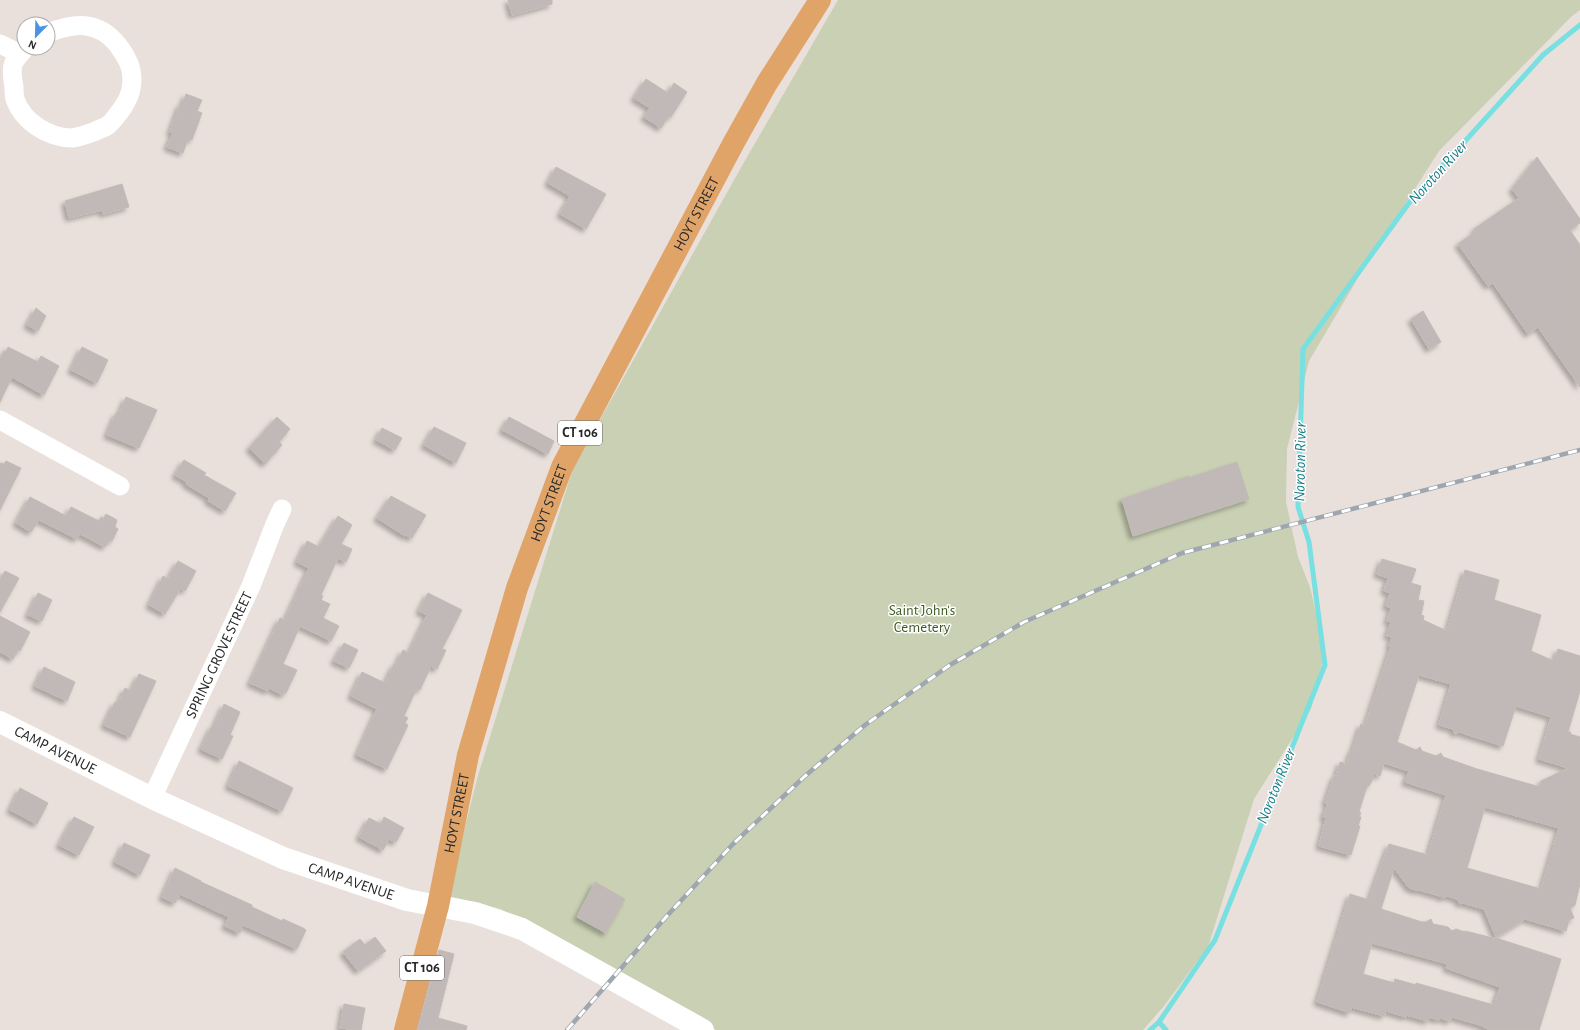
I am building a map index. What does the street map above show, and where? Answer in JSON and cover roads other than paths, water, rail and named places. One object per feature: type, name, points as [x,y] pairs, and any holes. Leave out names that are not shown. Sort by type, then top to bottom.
[{"type":"main road","name":"HOYT STREET","points":[[405,1030],[438,906],[468,755],[517,588],[562,467],[733,144],[767,83],[820,0]]},
{"type":"street","points":[[19,56],[13,65],[15,99],[22,111],[33,124],[47,132],[73,138],[108,126],[126,102],[131,92],[133,81],[129,62],[122,49],[107,34],[90,26],[73,26],[56,31]]},
{"type":"street","points":[[0,44],[16,49]]},
{"type":"street","points":[[0,420],[120,486]]},
{"type":"street","name":"SPRING GROVE STREET","points":[[152,798],[251,586],[282,509]]},
{"type":"street","name":"CAMP AVENUE","points":[[0,722],[152,798],[283,858],[407,900],[475,913],[522,929],[703,1030]]},
{"type":"waterway","name":"Noroton River","points":[[1150,1030],[1159,1022],[1215,940],[1325,665],[1309,542],[1298,507],[1303,349],[1409,203],[1543,55],[1580,25]]},
{"type":"waterway","points":[[1159,1022],[1166,1030]]},
{"type":"railway","points":[[567,1030],[666,917],[733,844],[805,776],[865,725],[950,665],[1024,622],[1182,553],[1580,450]]},
{"type":"park label","name":"Saint John's Cemetery","points":[[922,618]]}]
